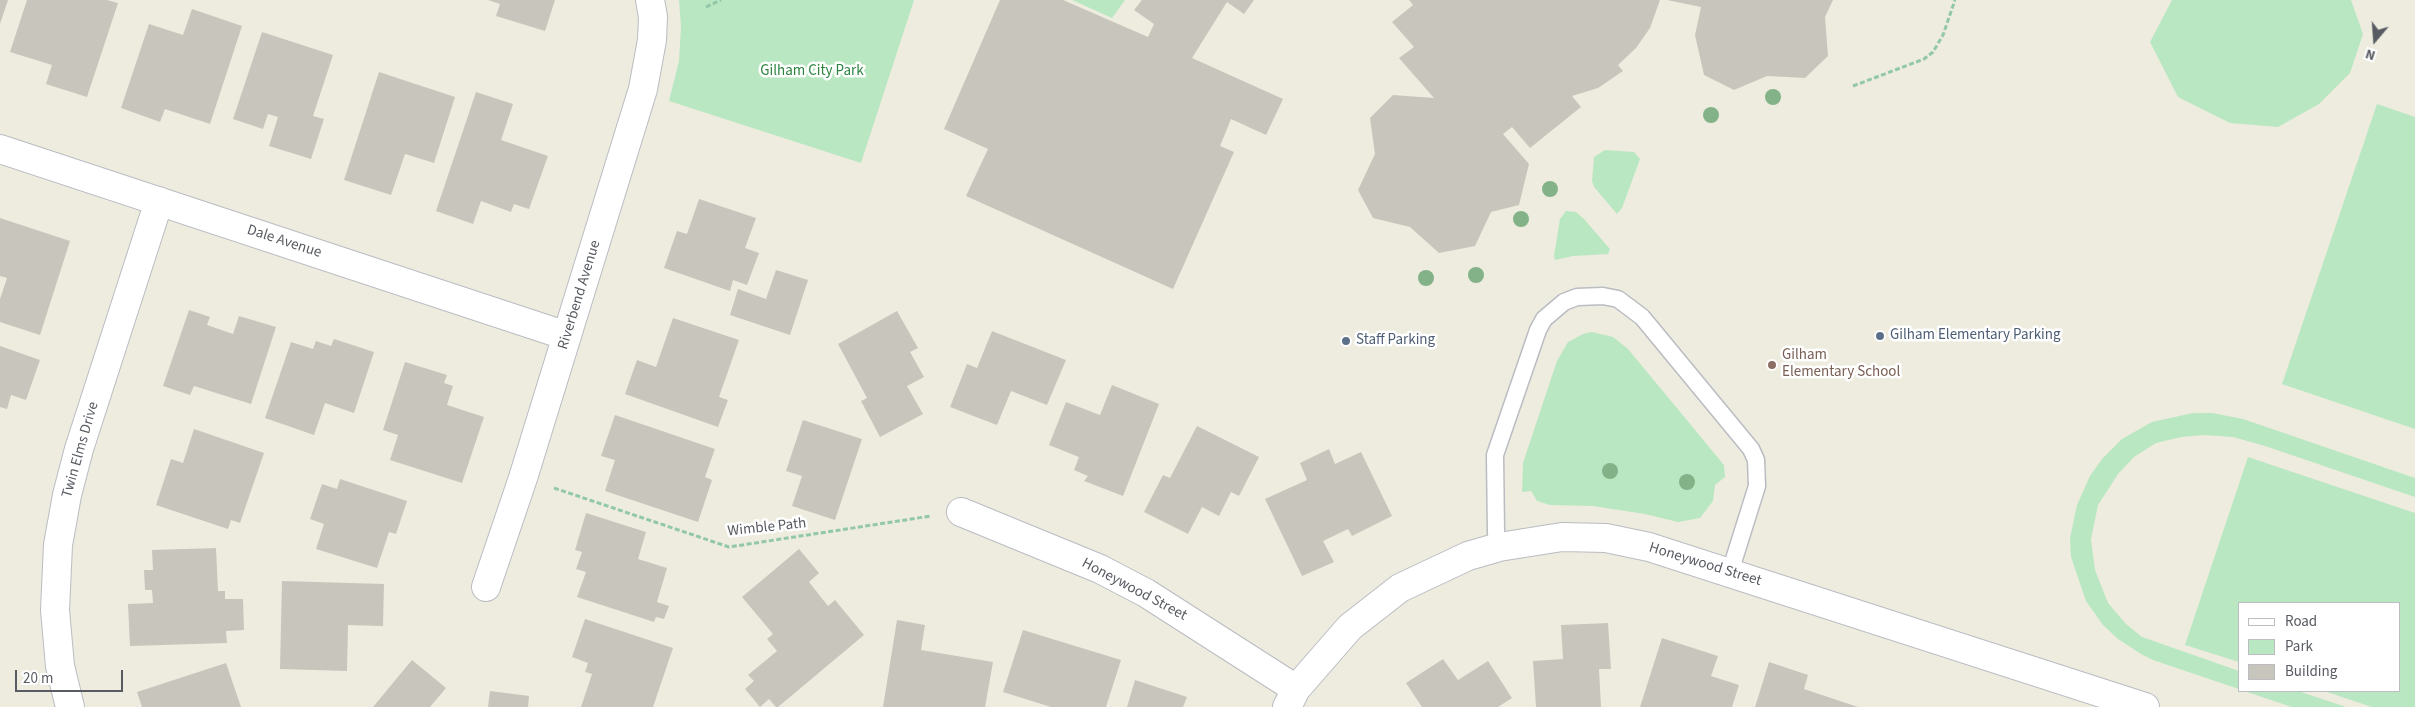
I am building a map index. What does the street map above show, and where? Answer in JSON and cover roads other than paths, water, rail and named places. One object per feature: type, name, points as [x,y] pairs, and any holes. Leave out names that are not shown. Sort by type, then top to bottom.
[{"type":"street","name":"Riverbend Avenue","points":[[486,587],[567,336],[643,89],[652,40],[653,16],[650,0]]},
{"type":"street","name":"Dale Avenue","points":[[0,149],[567,336]]},
{"type":"street","name":"Twin Elms Drive","points":[[70,707],[60,666],[55,610],[58,545],[67,494],[79,449],[159,200]]},
{"type":"street","name":"Honeywood Street","points":[[961,512],[1100,569],[1146,593],[1291,698],[1350,627],[1400,588],[1468,556],[1500,547],[1562,537],[1606,538],[1649,547],[2145,707]]},
{"type":"lane","points":[[1500,547],[1496,533],[1494,455],[1538,330],[1544,318],[1564,302],[1578,297],[1603,296],[1618,299],[1642,317],[1750,450],[1756,460],[1756,486],[1730,572]]},
{"type":"place","name":"Gilham Elementary Parking","points":[[1880,336]]},
{"type":"place","name":"Staff Parking","points":[[1346,341]]},
{"type":"place","name":"Gilham Elementary School","points":[[1772,365]]},
{"type":"park label","name":"Gilham City Park","points":[[812,72]]}]
